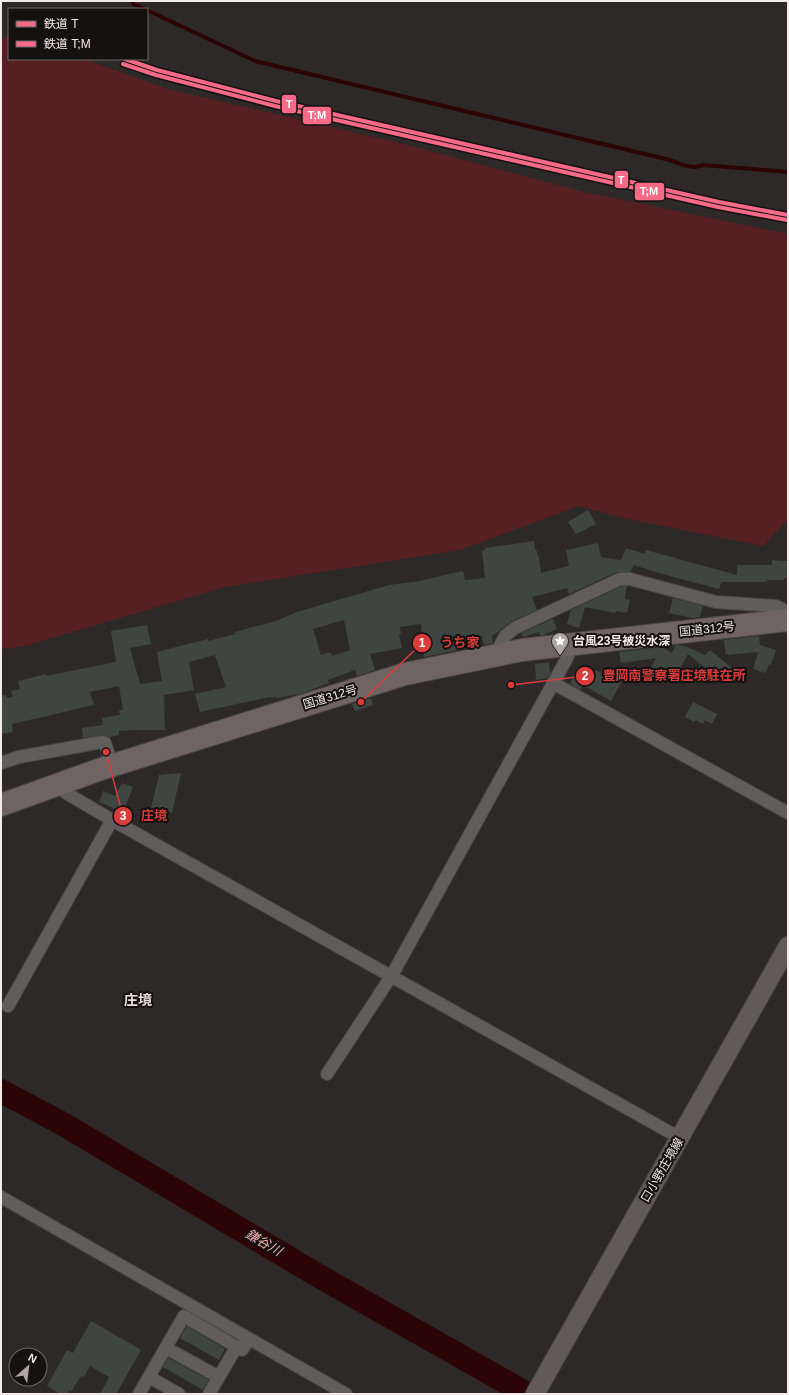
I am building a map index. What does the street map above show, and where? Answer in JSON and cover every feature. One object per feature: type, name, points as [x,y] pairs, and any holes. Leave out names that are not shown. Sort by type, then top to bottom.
[{"type":"highway","name":"国道312号","points":[[1,805],[61,782],[112,765],[405,674],[522,650],[788,620]]},
{"type":"main road","name":"口小野庄境線","points":[[535,1394],[788,946]]},
{"type":"street","points":[[495,655],[506,636],[515,628],[620,579],[630,579],[716,602],[776,606],[782,608],[788,615]]},
{"type":"street","points":[[515,628],[522,650]]},
{"type":"street","points":[[326,1074],[392,975],[570,651],[569,644]]},
{"type":"street","points":[[553,682],[788,813]]},
{"type":"street","points":[[1,763],[19,758],[102,742],[105,743],[112,765]]},
{"type":"street","points":[[61,782],[66,793],[112,820],[392,975],[680,1138]]},
{"type":"street","points":[[8,1006],[112,820]]},
{"type":"street","points":[[1,1197],[344,1394]]},
{"type":"street","points":[[139,1394],[184,1316],[242,1350],[249,1340]]},
{"type":"street","points":[[209,1394],[237,1346]]},
{"type":"street","points":[[166,1348],[219,1376]]},
{"type":"street","points":[[149,1377],[179,1394]]},
{"type":"shaded area","points":[[1,37],[8,37],[8,60],[87,60],[168,89],[400,143],[584,192],[788,234],[788,520],[763,546],[623,518],[579,506],[460,550],[225,587],[25,646],[1,649]]},
{"type":"building","points":[[588,510],[596,524],[576,534],[568,522]]},
{"type":"building","points":[[534,541],[535,550],[536,549],[539,558],[541,573],[569,566],[566,550],[598,543],[601,557],[621,560],[626,548],[645,554],[646,550],[737,575],[737,565],[772,565],[772,560],[788,561],[788,578],[784,578],[784,580],[767,580],[767,582],[721,582],[719,589],[634,565],[630,572],[617,572],[569,594],[567,588],[532,597],[537,610],[512,621],[492,636],[493,643],[484,645],[482,636],[456,643],[458,650],[424,657],[421,624],[400,627],[401,634],[399,634],[402,648],[370,654],[375,670],[357,676],[355,670],[328,680],[329,683],[300,694],[277,698],[264,698],[200,712],[195,694],[226,687],[215,655],[189,662],[194,690],[164,695],[165,730],[119,731],[119,735],[109,737],[101,735],[83,738],[82,728],[103,725],[102,718],[120,715],[119,710],[123,710],[119,686],[90,692],[94,705],[12,724],[13,732],[1,734],[1,696],[6,695],[7,698],[13,697],[11,691],[20,689],[18,681],[46,674],[46,676],[116,662],[111,631],[147,625],[151,644],[130,648],[140,684],[162,681],[157,652],[208,639],[208,641],[236,634],[235,632],[276,621],[297,612],[389,585],[414,582],[463,571],[465,580],[485,578],[482,551],[485,550],[485,548]],"holes":[[[344,620],[350,650],[332,656],[330,652],[321,655],[313,629]]]},
{"type":"building","points":[[622,586],[627,586],[625,599],[630,600],[627,613],[616,611],[615,613],[585,607],[579,628],[567,624],[571,610]]},
{"type":"building","points":[[673,598],[703,606],[700,617],[693,618],[669,613]]},
{"type":"building","points":[[553,619],[557,629],[544,635],[540,635],[539,632],[523,637],[521,633]]},
{"type":"building","points":[[759,636],[760,645],[776,650],[771,665],[769,664],[766,673],[753,669],[758,652],[726,655],[724,640]]},
{"type":"building","points":[[676,645],[685,646],[705,655],[710,650],[738,673],[729,683],[725,680],[723,682],[688,654],[676,676],[665,670],[662,676],[650,669],[656,658],[621,663],[619,652],[661,647],[672,653]]},
{"type":"building","points":[[549,662],[550,674],[547,678],[536,680],[535,664]]},
{"type":"building","points":[[603,668],[623,679],[611,701],[586,687],[596,670],[601,673]]},
{"type":"building","points":[[575,674],[586,680],[580,690],[570,684]]},
{"type":"building","points":[[371,698],[373,705],[355,711],[352,704]]},
{"type":"building","points":[[693,702],[717,714],[712,724],[705,720],[703,724],[696,720],[694,722],[685,717]]},
{"type":"building","points":[[181,773],[172,813],[151,808],[159,775]]},
{"type":"building","points":[[122,783],[133,787],[123,812],[99,802],[103,791],[115,796]]},
{"type":"building","points":[[91,1321],[141,1350],[116,1394],[100,1394],[109,1377],[90,1366],[84,1377],[81,1376],[71,1392],[69,1390],[67,1394],[61,1394],[48,1387],[67,1350],[73,1353]]},
{"type":"building","points":[[187,1326],[225,1349],[219,1360],[180,1338]]},
{"type":"building","points":[[168,1358],[209,1380],[203,1390],[163,1367]]},
{"type":"waterway","points":[[133,1],[133,4],[143,8]]},
{"type":"waterway","points":[[148,10],[255,61],[670,160],[686,166],[695,167],[703,165],[788,172]]},
{"type":"waterway","name":"鎌谷川","points":[[1,1091],[63,1124],[324,1279],[527,1394]]},
{"type":"rail line","name":"T","points":[[128,60],[157,70],[276,101],[719,202],[788,215]]},
{"type":"rail line","name":"T;M","points":[[123,64],[156,75],[275,106],[718,207],[787,220]]},
{"type":"place","name":"台風23号被災水深","points":[[560,656]]},
{"type":"place","name":"豊岡南警察署庄境駐在所","points":[[511,685]]},
{"type":"place","name":"うち家","points":[[361,702]]},
{"type":"place","name":"庄境","points":[[106,752]]},
{"type":"district","name":"庄境","points":[[138,1000]]}]
